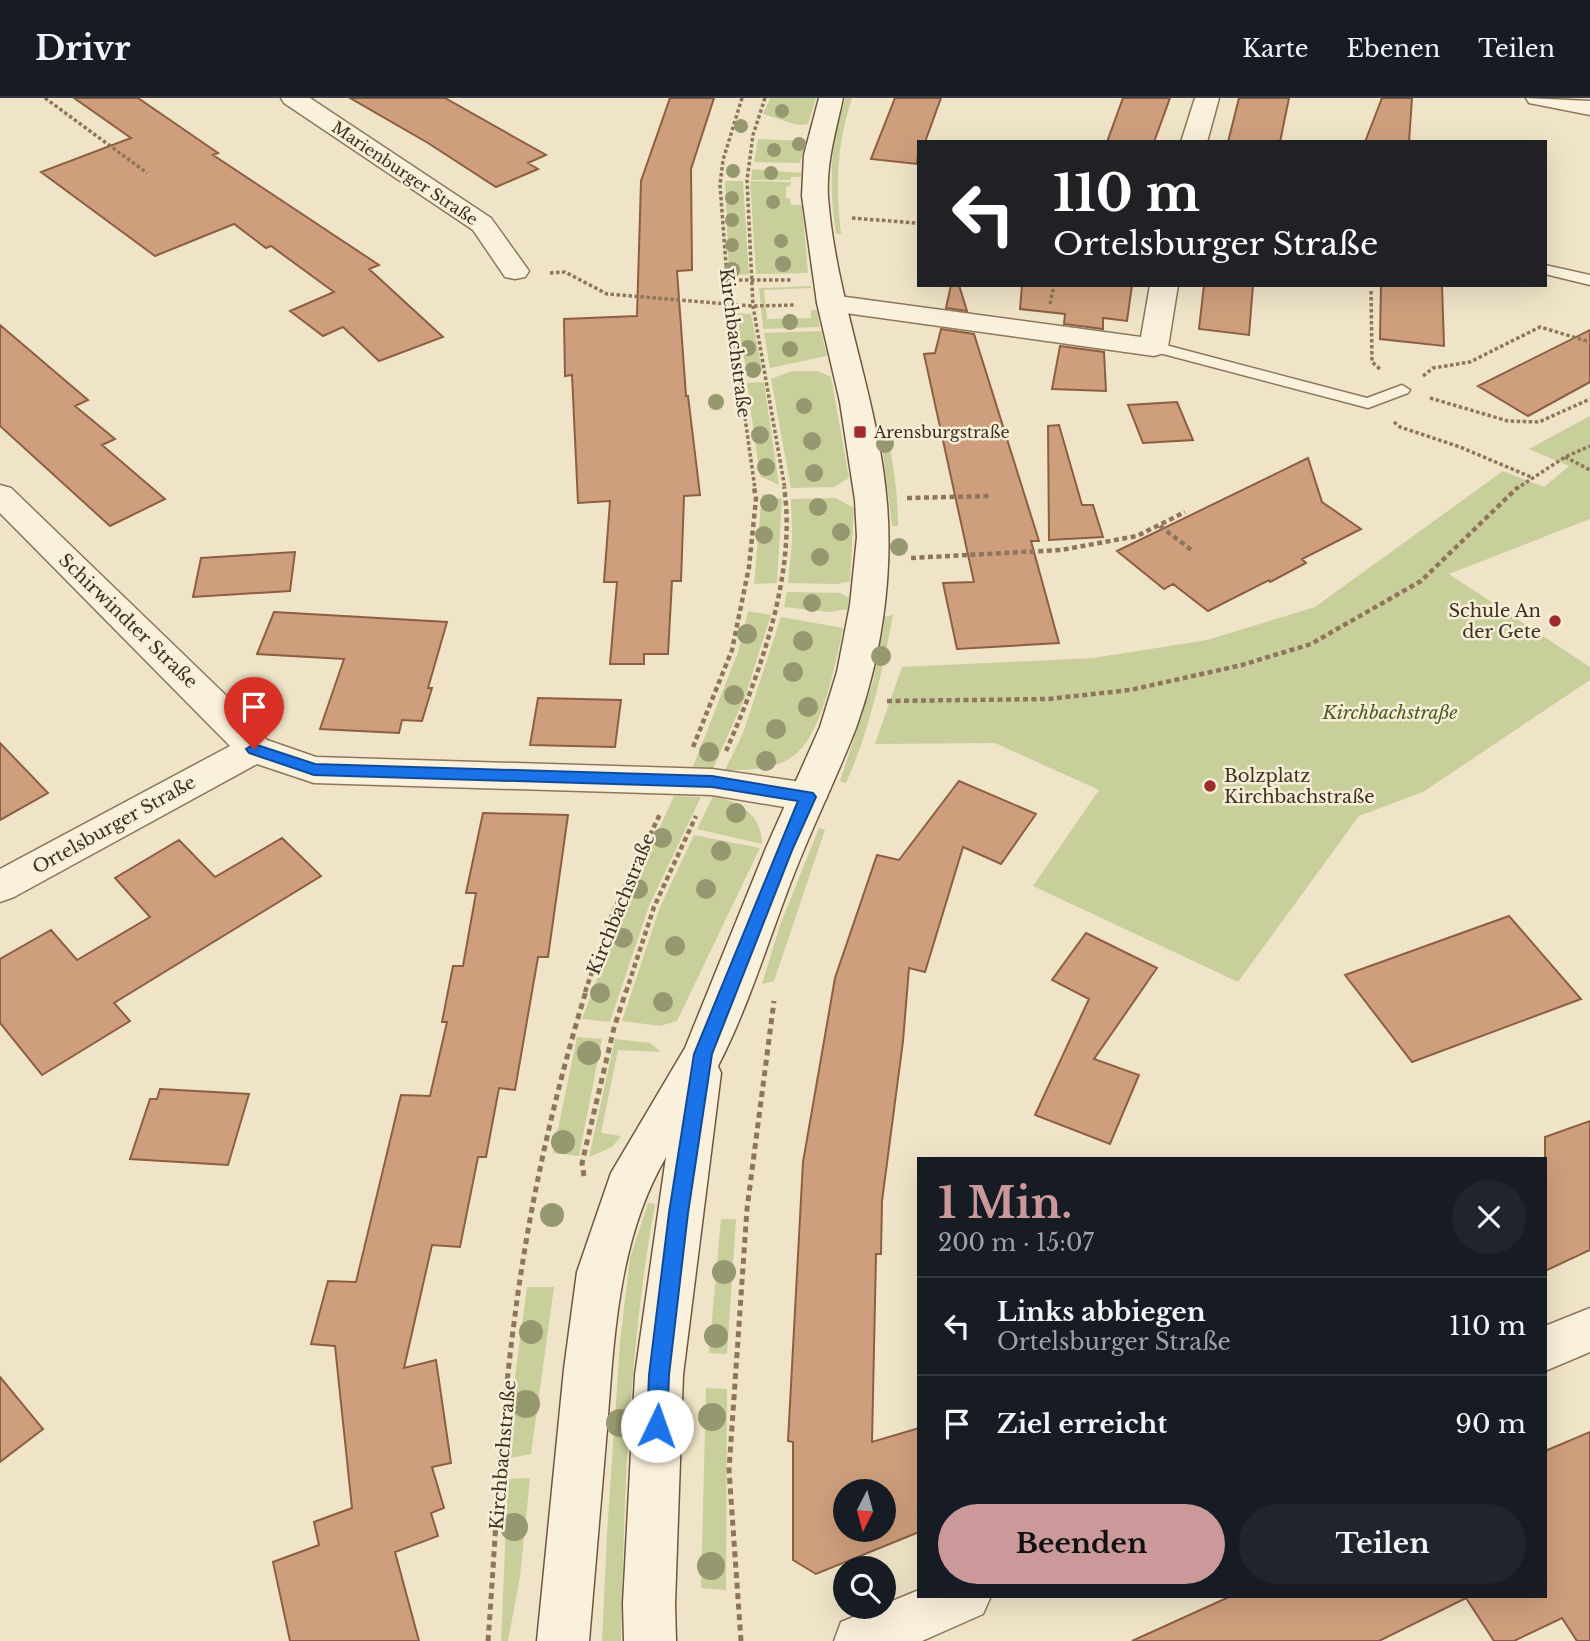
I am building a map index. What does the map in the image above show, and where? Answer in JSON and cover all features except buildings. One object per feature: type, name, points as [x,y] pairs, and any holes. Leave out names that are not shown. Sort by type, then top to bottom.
[{"type":"street","name":"Marienburger Straße","points":[[293,98],[482,224],[515,271]]},
{"type":"street","points":[[563,1641],[588,1369],[600,1272],[634,1173],[703,1054],[785,848],[838,727],[854,672],[867,605],[873,537],[871,500],[855,402],[831,303],[817,216],[815,179],[822,128],[831,98]]},
{"type":"street","points":[[1195,140],[1207,98]]},
{"type":"street","points":[[1538,98],[1590,108]]},
{"type":"street","points":[[831,303],[1154,347],[1164,287]]},
{"type":"street","name":"Schirwindter Straße","points":[[0,495],[225,716],[254,749]]},
{"type":"street","points":[[254,749],[314,770],[696,781],[808,797]]},
{"type":"street","name":"Ortelsburger Straße","points":[[0,887],[254,749]]},
{"type":"street","points":[[650,1641],[649,1604],[659,1375],[678,1213],[703,1054]]},
{"type":"street","points":[[1547,1348],[1590,1330]]},
{"type":"street","points":[[860,1641],[960,1598]]},
{"type":"lane","points":[[1547,269],[1590,280]]},
{"type":"lane","points":[[1154,347],[1368,403],[1402,390]]},
{"type":"path","points":[[45,98],[147,173]]},
{"type":"path","name":"Kirchbachstraße","points":[[584,1176],[582,1163],[614,1028],[696,781],[732,650],[749,567],[756,499],[729,304],[720,185],[723,160],[743,98]]},
{"type":"path","name":"Kirchbachstraße","points":[[488,1641],[499,1471],[520,1279],[543,1160],[577,1016],[604,940],[644,842],[696,781],[753,690],[780,587],[786,536],[785,492],[753,306],[747,180],[753,135],[765,98]]},
{"type":"path","points":[[844,218],[916,223]]},
{"type":"path","points":[[515,271],[527,274],[565,272],[607,294],[753,306],[831,303]]},
{"type":"path","points":[[1371,291],[1372,362],[1402,390],[1433,368],[1470,362],[1540,327],[1590,342]]},
{"type":"path","points":[[1453,404],[1508,421],[1539,422],[1590,399]]},
{"type":"path","points":[[1368,403],[1400,427],[1460,447],[1531,477]]},
{"type":"path","points":[[883,701],[1048,699],[1130,690],[1242,664],[1311,644],[1420,581],[1531,477],[1590,446]]},
{"type":"path","points":[[1565,457],[1590,470]]},
{"type":"path","points":[[906,498],[990,496]]},
{"type":"path","points":[[907,559],[1060,550],[1137,536],[1185,512]]},
{"type":"path","points":[[1160,526],[1194,552]]},
{"type":"path","points":[[741,1641],[729,1470],[747,1209],[775,989]]},
{"type":"green space","points":[[770,98],[816,98],[808,124],[798,125],[763,114]]},
{"type":"green space","points":[[846,98],[852,98],[840,149],[838,199],[841,234],[836,234],[832,165],[836,131]]},
{"type":"green space","points":[[758,139],[806,141],[800,163],[754,162]]},
{"type":"green space","points":[[752,169],[801,173],[801,177],[791,177],[791,180],[751,180]]},
{"type":"green space","points":[[725,181],[743,181],[749,275],[729,274]]},
{"type":"green space","points":[[750,181],[791,182],[790,186],[786,187],[786,198],[790,198],[791,205],[802,205],[808,273],[756,274]]},
{"type":"green space","points":[[811,286],[764,290],[767,319],[811,318],[811,310],[817,310],[820,327],[763,329],[759,288]]},
{"type":"green space","points":[[736,313],[751,314],[762,370],[747,375]]},
{"type":"green space","points":[[821,331],[827,356],[770,368],[764,333]]},
{"type":"green space","points":[[792,371],[817,371],[831,377],[849,478],[834,487],[791,488],[771,379]]},
{"type":"green space","points":[[764,382],[779,485],[760,476],[747,383]]},
{"type":"green space","points":[[1590,416],[1590,519],[1449,574],[1590,667],[1590,680],[1423,792],[1359,816],[1238,982],[1033,886],[1099,790],[995,743],[875,744],[902,667],[1093,658],[1207,640],[1315,607],[1503,471],[1544,487],[1569,466],[1529,449]]},
{"type":"green space","points":[[881,438],[888,438],[898,526],[892,526]]},
{"type":"green space","points":[[762,494],[782,499],[777,583],[754,584]]},
{"type":"green space","points":[[836,498],[854,508],[850,581],[837,584],[788,583],[792,540],[791,499]]},
{"type":"green space","points":[[787,592],[840,593],[849,598],[848,609],[829,612],[784,607]]},
{"type":"green space","points":[[748,611],[771,615],[745,697],[713,769],[692,769],[738,652]]},
{"type":"green space","points":[[893,615],[874,701],[846,783],[840,781],[874,678],[884,617]]},
{"type":"green space","points":[[781,617],[843,628],[821,712],[806,743],[789,759],[763,768],[725,770],[743,733]]},
{"type":"green space","points":[[674,796],[701,797],[649,906],[610,1022],[582,1019],[625,903]]},
{"type":"green space","points":[[713,796],[732,802],[747,811],[758,825],[762,844],[697,829]]},
{"type":"green space","points":[[819,828],[825,830],[774,981],[762,984],[780,925]]},
{"type":"green space","points":[[694,835],[760,848],[677,1021],[660,1026],[622,1021],[660,907]]},
{"type":"green space","points":[[577,1037],[602,1039],[579,1156],[553,1153]]},
{"type":"green space","points":[[615,1039],[650,1043],[661,1052],[618,1050],[601,1133],[621,1136],[612,1147],[589,1157]]},
{"type":"green space","points":[[648,1203],[655,1204],[639,1312],[629,1422],[621,1641],[602,1641],[620,1342],[630,1258]]},
{"type":"green space","points":[[721,1219],[736,1219],[727,1354],[709,1353]]},
{"type":"green space","points":[[527,1287],[554,1287],[531,1454],[504,1459]]},
{"type":"green space","points":[[706,1388],[727,1389],[726,1590],[701,1588]]},
{"type":"green space","points":[[530,1478],[520,1577],[508,1641],[501,1641],[508,1479]]},
{"type":"place","name":"Arensburgstraße","points":[[860,432]]},
{"type":"place","name":"Schule An der Gete","points":[[1555,621]]},
{"type":"place","name":"Bolzplatz Kirchbachstraße","points":[[1210,786]]},
{"type":"route","points":[[254,749],[314,770],[712,782],[808,797],[703,1054],[678,1213],[659,1375],[657,1426]]}]
